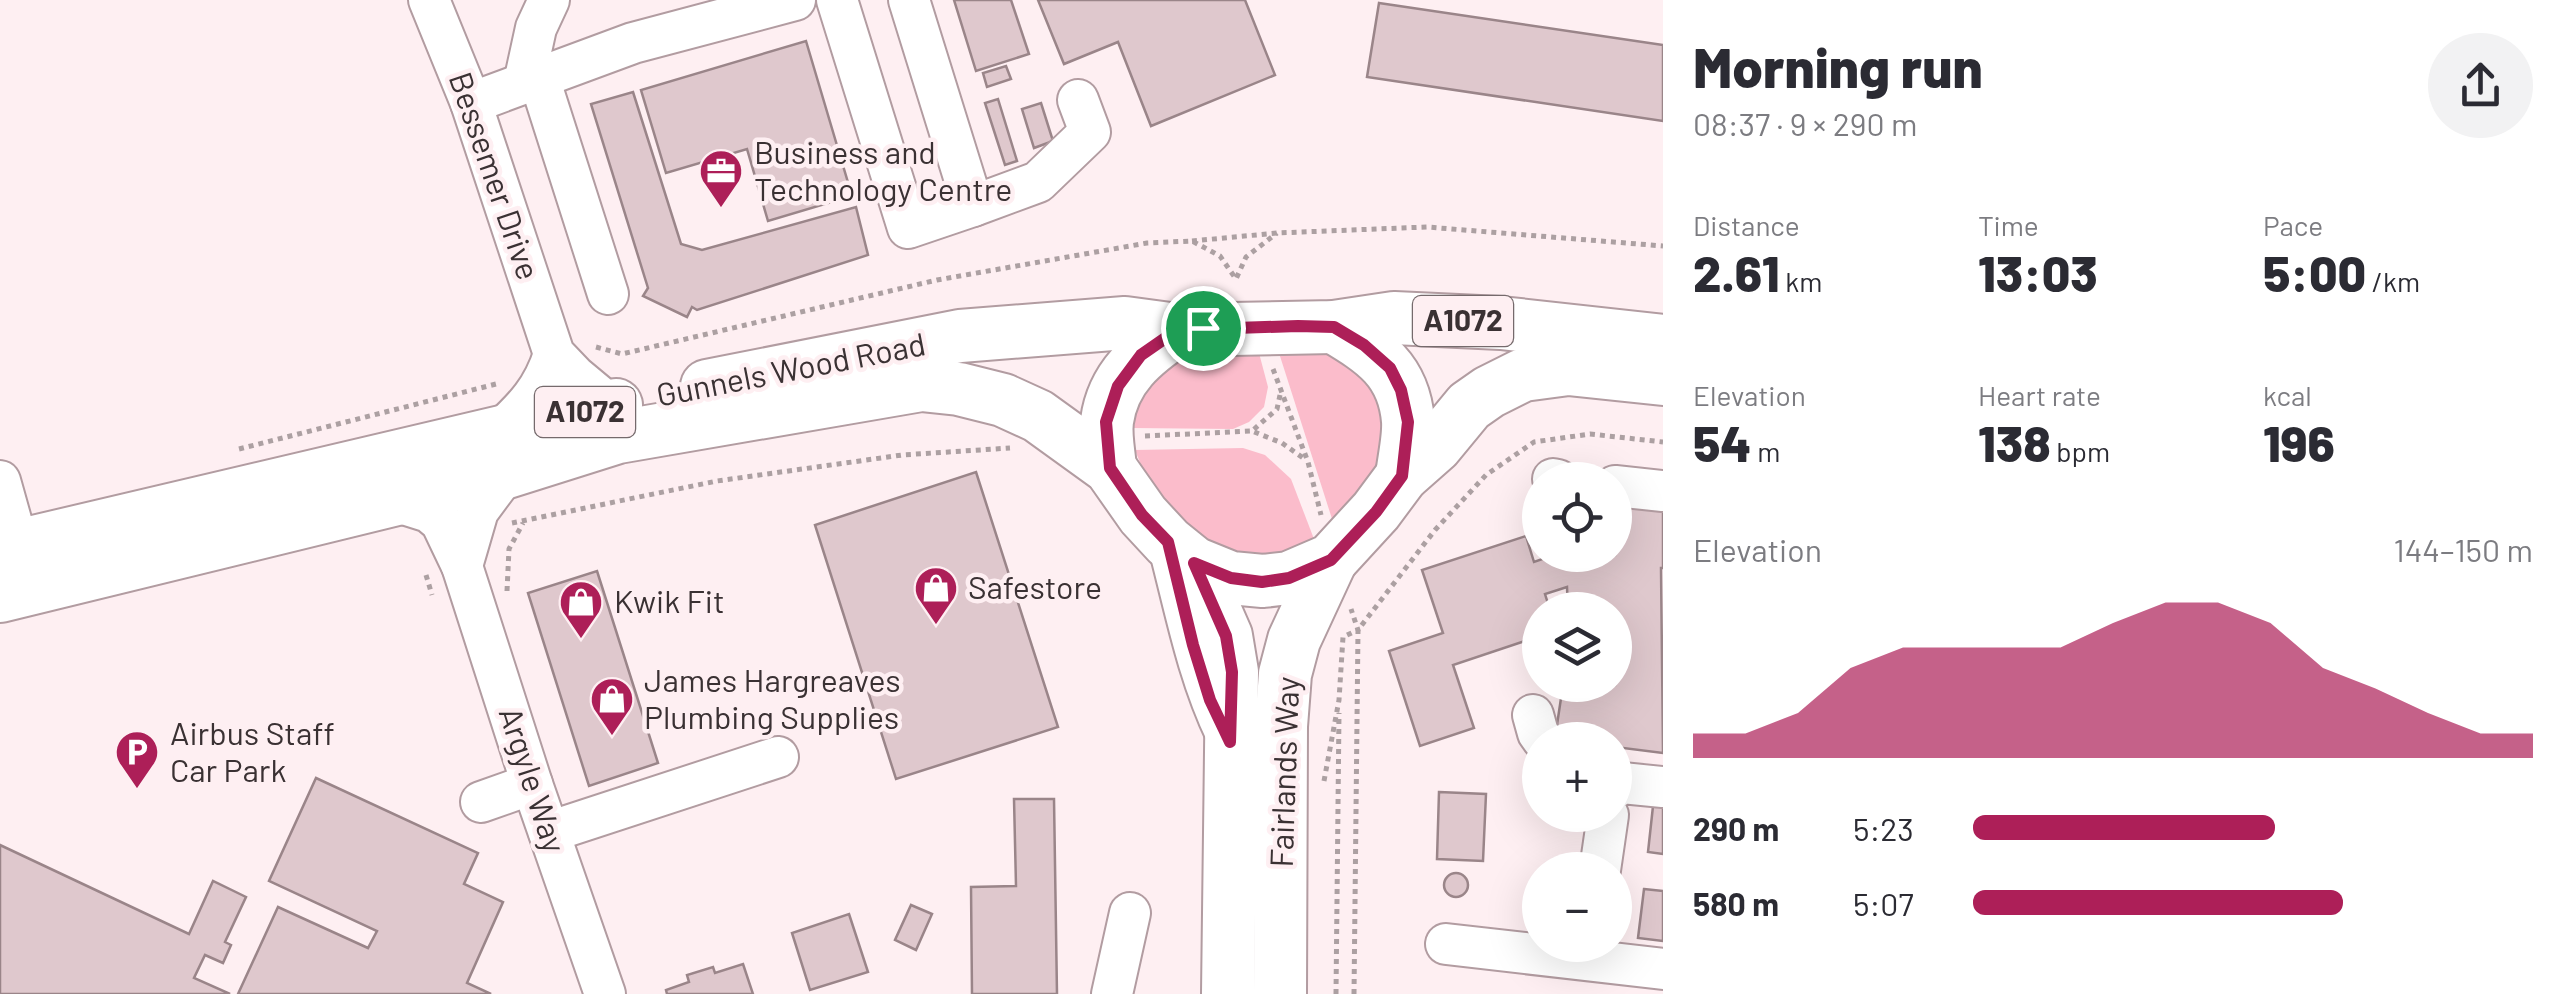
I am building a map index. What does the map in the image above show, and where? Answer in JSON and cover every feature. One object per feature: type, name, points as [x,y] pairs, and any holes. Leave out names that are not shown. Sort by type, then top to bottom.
[{"type":"main road","name":"Gunnels Wood Road","points":[[0,596],[391,500],[611,406],[960,336],[1124,323],[1177,330],[1334,327],[1394,318],[1501,322],[1663,341]]},
{"type":"main road","name":"A1072","points":[[1334,327],[1364,345],[1390,368],[1401,390],[1408,422],[1402,476]]},
{"type":"main road","points":[[1125,452],[1106,422],[1118,386],[1141,355],[1177,330]]},
{"type":"main road","name":"Gunnels Wood Road","points":[[9,548],[503,452],[618,437],[922,386],[959,389],[1003,400],[1125,452],[1142,515],[1181,553],[1231,578],[1262,582],[1289,578],[1327,542],[1376,512],[1402,476],[1436,446],[1469,406],[1489,392],[1523,375],[1568,368],[1663,379]]},
{"type":"main road","name":"Fairlands Way","points":[[1280,994],[1281,726],[1285,674],[1327,542]]},
{"type":"main road","name":"Fairlands Way","points":[[1181,553],[1226,636],[1232,672],[1228,994]]},
{"type":"street","name":"Bessemer Drive","points":[[428,0],[471,103],[554,354],[611,406]]},
{"type":"street","points":[[549,0],[536,28],[531,80],[608,294]]},
{"type":"street","points":[[471,103],[633,43],[795,0]]},
{"type":"street","points":[[837,0],[908,228],[1038,182],[1090,132],[1078,100]]},
{"type":"street","points":[[910,0],[973,206]]},
{"type":"street","points":[[462,566],[478,511],[503,452],[547,376],[554,354]]},
{"type":"street","points":[[0,481],[9,548]]},
{"type":"street","points":[[1632,488],[1663,491]]},
{"type":"street","name":"Argyle Way","points":[[391,500],[429,512],[441,522],[462,566],[604,994]]},
{"type":"street","points":[[549,832],[778,757]]},
{"type":"street","points":[[1632,766],[1663,770]]},
{"type":"street","points":[[480,802],[532,784]]},
{"type":"street","points":[[1632,784],[1663,787]]},
{"type":"street","points":[[1112,994],[1130,913]]},
{"type":"street","points":[[1446,944],[1522,949]]},
{"type":"street","points":[[1630,962],[1663,969]]},
{"type":"path","points":[[622,354],[937,280],[1148,243],[1428,227],[1663,246]]},
{"type":"path","points":[[1192,241],[1220,256],[1236,279],[1246,257],[1276,233]]},
{"type":"path","points":[[1268,357],[1308,462],[1327,542]]},
{"type":"path","points":[[1252,431],[1277,409],[1281,392]]},
{"type":"path","points":[[1125,452],[1252,431],[1282,443],[1308,462]]},
{"type":"path","points":[[1354,994],[1358,630],[1435,530],[1486,475],[1534,442],[1590,434],[1663,442]]},
{"type":"path","points":[[510,524],[717,482],[902,456],[1010,448]]},
{"type":"path","points":[[1336,994],[1339,700]]},
{"type":"shaded area","points":[[1326,352],[1352,363],[1364,374],[1377,396],[1384,421],[1383,447],[1376,468],[1333,522],[1279,353]]},
{"type":"shaded area","points":[[1199,353],[1259,353],[1268,387],[1264,407],[1249,422],[1233,429],[1132,428],[1136,406],[1147,385],[1171,364]]},
{"type":"shaded area","points":[[1243,448],[1265,455],[1291,479],[1314,539],[1260,561],[1212,545],[1186,526],[1147,480],[1135,450]]},
{"type":"building","points":[[954,0],[1011,0],[1029,54],[976,71]]},
{"type":"building","points":[[1038,0],[1245,0],[1275,75],[1151,126],[1118,42],[1064,64]]},
{"type":"building","points":[[1379,3],[1663,45],[1663,121],[1367,77]]},
{"type":"building","points":[[806,41],[852,196],[768,221],[747,149],[666,173],[641,90]]},
{"type":"building","points":[[1006,66],[1011,79],[987,87],[983,73]]},
{"type":"building","points":[[633,92],[681,244],[702,250],[856,207],[868,255],[697,310],[692,307],[687,317],[643,296],[648,288],[591,104]]},
{"type":"building","points":[[998,99],[1017,161],[1005,165],[985,103]]},
{"type":"building","points":[[1041,103],[1053,141],[1034,148],[1022,109]]},
{"type":"building","name":"Safestore","points":[[976,472],[1058,727],[896,779],[815,525]]},
{"type":"building","points":[[1632,503],[1663,506],[1663,753],[1632,749],[1632,722],[1557,722],[1560,702],[1632,702],[1632,592],[1567,592],[1567,587],[1551,592],[1522,592],[1522,642],[1453,665],[1474,728],[1420,746],[1389,651],[1443,633],[1422,570],[1522,537],[1522,572],[1632,572]]},
{"type":"building","points":[[597,571],[658,763],[589,786],[528,593]]},
{"type":"building","points":[[316,778],[478,853],[464,884],[503,902],[467,983],[491,994],[238,994],[278,907],[368,948],[377,931],[269,881]]},
{"type":"building","points":[[1439,792],[1486,794],[1483,861],[1437,859]]},
{"type":"building","points":[[1654,797],[1663,798],[1663,854],[1648,852]]},
{"type":"building","points":[[1014,799],[1054,799],[1057,994],[972,994],[971,887],[1016,886]]},
{"type":"building","points":[[0,845],[189,934],[213,881],[246,897],[225,942],[231,945],[223,963],[205,955],[194,978],[230,994],[0,994]]},
{"type":"building","points":[[1451,873],[1461,873],[1468,885],[1461,897],[1451,897],[1444,890],[1444,880]]},
{"type":"building","points":[[1644,889],[1663,891],[1663,941],[1638,938]]},
{"type":"building","points":[[911,905],[932,914],[916,950],[895,940]]},
{"type":"building","points":[[849,914],[868,972],[810,990],[792,933]]},
{"type":"building","points":[[743,964],[753,994],[667,994],[666,990],[689,982],[687,975],[713,967],[715,973]]},
{"type":"place","name":"Business and Technology Centre","points":[[721,209]]},
{"type":"place","name":"Safestore","points":[[936,626]]},
{"type":"place","name":"Kwik Fit","points":[[581,640]]},
{"type":"place","name":"James Hargreaves Plumbing Supplies","points":[[612,737]]},
{"type":"place","name":"Airbus Staff Car Park","points":[[137,790]]},
{"type":"route","points":[[1334,327],[1364,345],[1390,368],[1401,390],[1408,422],[1402,476],[1376,512],[1331,560],[1289,578],[1262,582],[1231,578],[1194,563],[1226,636],[1232,672],[1230,742],[1210,700],[1168,542],[1142,515],[1110,468],[1106,422],[1118,386],[1141,355],[1177,330],[1203,328],[1334,327]]}]
